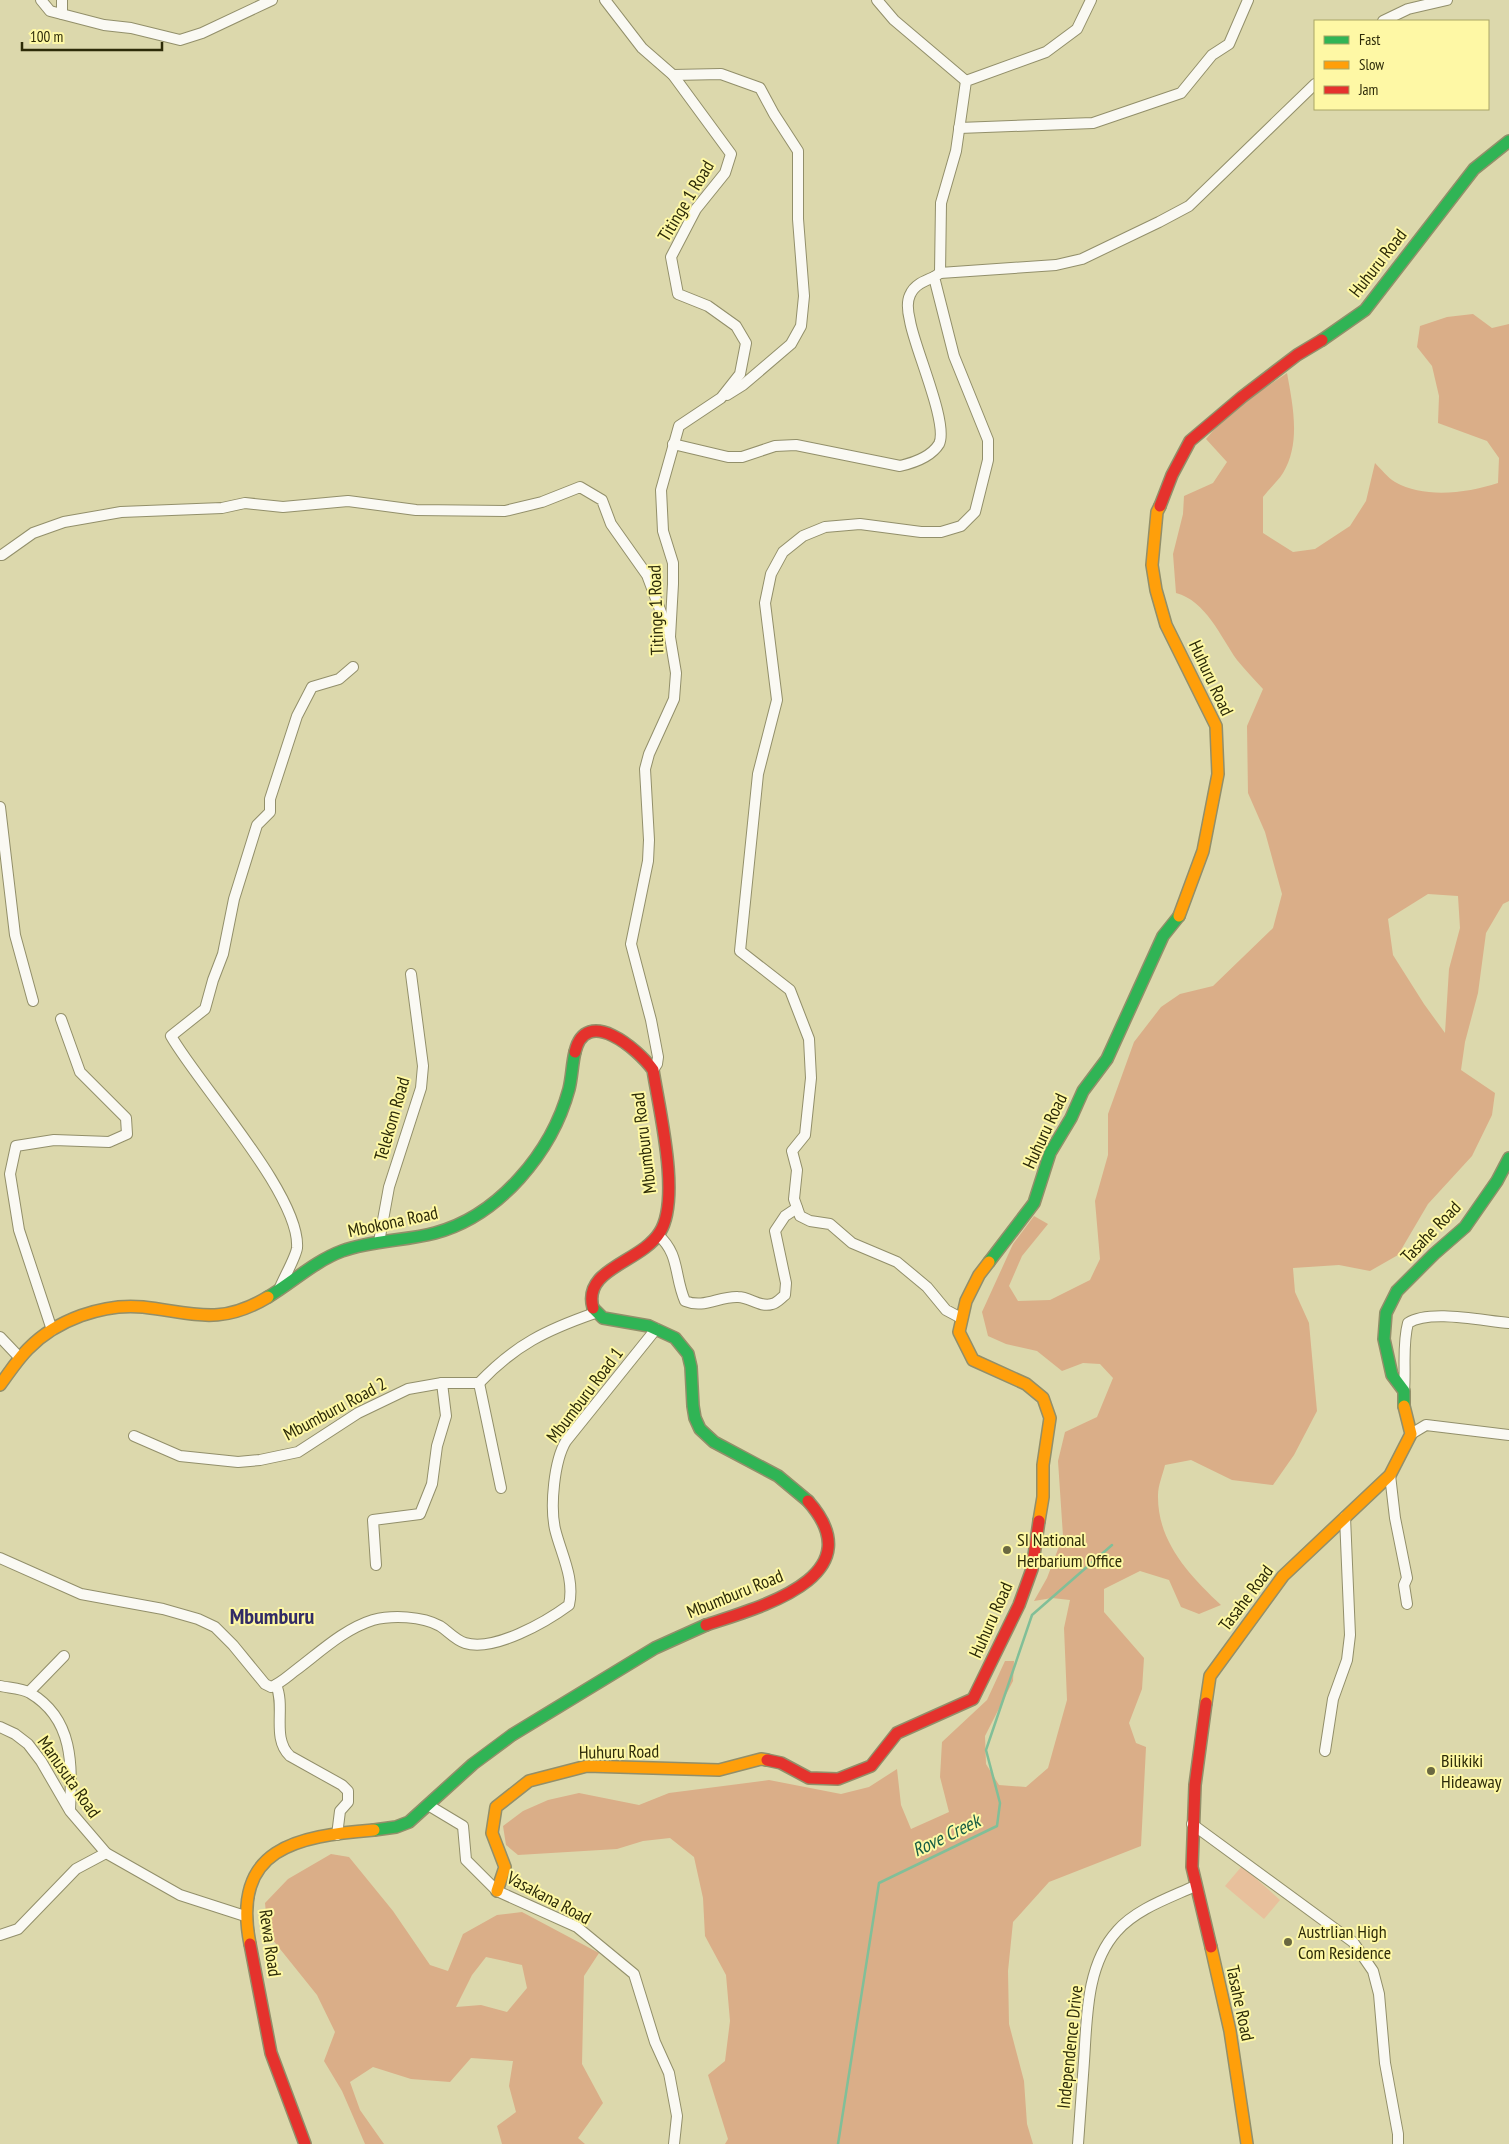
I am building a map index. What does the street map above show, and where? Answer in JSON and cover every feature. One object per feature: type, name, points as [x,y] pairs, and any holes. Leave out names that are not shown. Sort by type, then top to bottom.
[{"type":"street","points":[[41,0],[50,11],[180,40],[202,33],[272,0]]},
{"type":"street","points":[[62,0],[62,14]]},
{"type":"street","name":"Titinge 1 Road","points":[[605,0],[642,48],[673,75],[731,154],[725,173],[696,209],[671,257],[678,294],[708,306],[736,326],[746,343],[740,374],[721,398],[680,426],[673,444],[661,490],[663,531],[672,563],[673,584],[670,637],[676,673],[674,699],[649,754],[645,769],[649,840],[648,861],[631,944],[651,1020],[658,1057],[653,1070]]},
{"type":"street","points":[[877,0],[894,20],[966,81]]},
{"type":"street","points":[[966,81],[1046,52],[1077,29],[1092,0]]},
{"type":"street","points":[[959,128],[1093,123],[1181,93],[1212,55],[1229,44],[1248,0]]},
{"type":"street","points":[[1385,20],[1408,9],[1447,0]]},
{"type":"street","points":[[673,75],[721,74],[760,88],[798,151],[798,219],[804,296],[801,326],[791,344],[743,385],[721,398]]},
{"type":"street","points":[[961,1318],[946,1310],[927,1287],[897,1262],[852,1243],[830,1224],[810,1222],[800,1216],[794,1199],[797,1170],[792,1151],[805,1135],[811,1078],[809,1039],[790,990],[740,951],[758,774],[777,700],[765,603],[771,574],[783,552],[803,536],[825,527],[860,524],[921,532],[941,532],[960,526],[975,512],[988,460],[988,440],[954,356],[937,275],[941,203],[956,151],[966,81]]},
{"type":"street","points":[[673,444],[728,457],[742,457],[775,446],[796,445],[900,466],[913,464],[927,455],[939,443],[941,426],[912,332],[907,309],[909,295],[918,284],[937,275],[1056,265],[1082,259],[1159,222],[1189,206],[1314,85]]},
{"type":"street","name":"Huhuru Road","points":[[497,1891],[505,1867],[492,1833],[496,1807],[529,1780],[586,1766],[719,1770],[761,1759],[781,1763],[809,1778],[838,1779],[871,1766],[897,1733],[973,1700],[1019,1605],[1032,1569],[1043,1497],[1043,1465],[1050,1418],[1044,1398],[1026,1384],[973,1360],[959,1332],[961,1318],[966,1301],[979,1276],[1034,1203],[1050,1153],[1071,1118],[1083,1091],[1106,1059],[1163,936],[1178,920],[1203,851],[1218,774],[1216,726],[1166,625],[1156,590],[1152,565],[1157,512],[1172,474],[1190,441],[1281,367],[1365,310],[1474,169],[1509,141]]},
{"type":"street","points":[[0,555],[2,556],[33,533],[41,530],[64,522],[121,512],[222,508],[245,503],[283,506],[348,501],[416,510],[505,511],[542,502],[580,487],[602,500],[611,524],[647,575],[670,637]]},
{"type":"street","points":[[279,1290],[297,1249],[294,1224],[278,1191],[243,1138],[181,1054],[171,1036],[206,1009],[212,980],[222,954],[234,899],[256,825],[270,812],[270,799],[297,716],[312,687],[339,679],[353,667]]},
{"type":"street","points":[[0,807],[15,935],[33,1001]]},
{"type":"street","name":"Telekom Road","points":[[379,1242],[389,1188],[421,1088],[423,1066],[411,974]]},
{"type":"street","points":[[52,1330],[19,1230],[10,1174],[16,1146],[54,1140],[110,1142],[127,1134],[126,1118],[80,1072],[61,1019]]},
{"type":"street","name":"Mbokona Road","points":[[0,1385],[20,1358],[35,1342],[52,1330],[90,1313],[114,1308],[139,1307],[203,1315],[226,1314],[242,1310],[279,1290],[306,1271],[340,1252],[379,1242],[444,1230],[463,1223],[501,1195],[518,1179],[548,1140],[561,1114],[569,1088],[577,1044],[581,1037],[588,1033],[606,1031],[647,1061],[653,1070]]},
{"type":"street","name":"Mbumburu Road","points":[[428,1805],[459,1775],[497,1744],[616,1670],[672,1639],[784,1596],[804,1584],[825,1562],[830,1549],[827,1526],[805,1499],[785,1480],[750,1460],[724,1449],[703,1434],[696,1423],[693,1409],[694,1374],[690,1358],[680,1344],[670,1335],[656,1328],[628,1321],[603,1318],[595,1313],[592,1306],[593,1288],[602,1276],[610,1268],[647,1248],[664,1225],[668,1212],[669,1185],[653,1070]]},
{"type":"street","name":"Tasahe Road","points":[[1247,2144],[1230,2031],[1192,1867],[1192,1824],[1201,1730],[1210,1676],[1283,1576],[1390,1475],[1411,1434],[1404,1410],[1404,1390],[1392,1375],[1384,1339],[1386,1313],[1397,1292],[1434,1254],[1465,1227],[1497,1180],[1509,1158]]},
{"type":"street","points":[[658,1235],[666,1242],[674,1254],[679,1288],[685,1301],[694,1304],[708,1304],[739,1297],[762,1305],[773,1304],[785,1295],[786,1284],[775,1231],[785,1216],[797,1208]]},
{"type":"street","points":[[501,1488],[478,1383],[499,1362],[529,1341],[560,1325],[595,1313]]},
{"type":"street","points":[[1404,1390],[1406,1370],[1404,1340],[1408,1323],[1416,1318],[1436,1316],[1509,1323]]},
{"type":"street","name":"Mbumburu Road 1","points":[[276,1685],[342,1636],[372,1620],[387,1618],[418,1620],[440,1626],[466,1643],[489,1644],[510,1638],[556,1614],[569,1605],[571,1596],[570,1577],[555,1527],[553,1498],[558,1457],[566,1441],[656,1328]]},
{"type":"street","points":[[0,1337],[20,1358]]},
{"type":"street","points":[[376,1565],[373,1520],[420,1514],[432,1484],[437,1446],[446,1416],[442,1383]]},
{"type":"street","name":"Mbumburu Road 2","points":[[134,1436],[180,1456],[238,1462],[260,1460],[298,1452],[358,1413],[408,1389],[442,1383],[478,1383]]},
{"type":"street","points":[[1411,1434],[1426,1425],[1509,1435]]},
{"type":"street","points":[[1390,1475],[1395,1518],[1407,1578],[1404,1585],[1407,1604]]},
{"type":"street","points":[[1325,1751],[1334,1699],[1347,1660],[1350,1635],[1345,1517]]},
{"type":"street","points":[[0,1558],[81,1594],[163,1609],[198,1619],[215,1627],[233,1645],[265,1684],[271,1687],[276,1685],[280,1694],[280,1737],[284,1751],[342,1785],[348,1791],[348,1802],[340,1811],[337,1835]]},
{"type":"street","points":[[29,1692],[64,1656]]},
{"type":"street","points":[[0,1686],[29,1692],[53,1712],[66,1734],[71,1779],[70,1811]]},
{"type":"street","name":"Manusuta Road","points":[[0,1727],[16,1734],[28,1744],[41,1761],[70,1811],[106,1853],[180,1895],[245,1916]]},
{"type":"street","name":"Vasakana Road","points":[[428,1805],[463,1826],[466,1860],[497,1891],[577,1927],[634,1974],[655,2042],[670,2073],[677,2116],[674,2144]]},
{"type":"street","name":"Rewa Road","points":[[305,2144],[271,2052],[245,1916],[252,1879],[264,1860],[277,1850],[297,1842],[390,1829],[404,1825],[428,1805]]},
{"type":"street","points":[[1192,1824],[1353,1942],[1373,1971],[1379,1994],[1385,2063],[1398,2134],[1398,2144]]},
{"type":"street","points":[[0,1935],[18,1929],[76,1869],[106,1853]]},
{"type":"street","name":"Independence Drive","points":[[1078,2144],[1087,2012],[1094,1975],[1102,1952],[1117,1930],[1142,1911],[1195,1886]]},
{"type":"shaded area","points":[[1473,314],[1492,328],[1509,324],[1509,901],[1503,904],[1486,933],[1478,993],[1465,1042],[1461,1070],[1495,1093],[1492,1115],[1472,1156],[1428,1204],[1398,1255],[1370,1271],[1339,1265],[1293,1268],[1295,1292],[1309,1323],[1317,1411],[1294,1455],[1273,1485],[1232,1480],[1191,1460],[1165,1465],[1158,1495],[1159,1512],[1169,1542],[1187,1569],[1221,1605],[1199,1614],[1181,1607],[1169,1580],[1140,1571],[1104,1589],[1104,1612],[1144,1658],[1142,1689],[1129,1723],[1136,1743],[1146,1747],[1141,1846],[1049,1882],[1013,1922],[1008,1971],[1009,2024],[1024,2081],[1027,2124],[1033,2144],[725,2144],[728,2139],[708,2075],[725,2061],[730,2021],[726,1975],[705,1936],[703,1898],[694,1857],[670,1838],[643,1841],[617,1849],[518,1855],[506,1845],[503,1826],[523,1811],[548,1800],[579,1793],[639,1805],[669,1793],[769,1780],[841,1794],[869,1787],[897,1769],[901,1805],[911,1829],[949,1812],[940,1777],[942,1742],[987,1700],[1005,1661],[1014,1661],[1013,1681],[985,1736],[986,1764],[999,1785],[1026,1787],[1048,1768],[1067,1700],[1064,1628],[1070,1600],[1052,1598],[1034,1601],[1047,1578],[1063,1536],[1058,1461],[1065,1432],[1097,1417],[1113,1378],[1100,1364],[1083,1363],[1062,1371],[1037,1351],[1006,1344],[988,1336],[982,1312],[1013,1244],[1034,1216],[1048,1224],[1022,1256],[1009,1286],[1018,1301],[1050,1300],[1090,1280],[1100,1259],[1095,1201],[1108,1155],[1108,1114],[1134,1042],[1161,1007],[1180,994],[1213,986],[1273,928],[1282,894],[1265,832],[1248,793],[1247,726],[1263,689],[1237,660],[1204,611],[1187,597],[1176,593],[1173,554],[1183,514],[1184,496],[1213,483],[1227,462],[1206,439],[1228,413],[1287,373],[1293,411],[1294,437],[1289,461],[1283,473],[1263,497],[1263,533],[1293,552],[1315,549],[1350,526],[1366,501],[1375,463],[1395,482],[1419,491],[1460,492],[1498,483],[1499,458],[1487,441],[1438,423],[1439,396],[1432,366],[1417,347],[1420,326],[1447,317]],"holes":[[[1428,894],[1458,896],[1460,928],[1449,969],[1445,1033],[1393,955],[1388,919]]]},
{"type":"shaded area","points":[[331,1854],[349,1857],[393,1911],[430,1965],[448,1971],[463,1934],[497,1915],[522,1912],[599,1953],[584,1976],[582,2064],[603,2103],[578,2138],[585,2144],[502,2144],[497,2126],[516,2112],[509,2086],[513,2061],[471,2058],[450,2082],[411,2079],[373,2067],[350,2082],[360,2110],[384,2144],[365,2144],[342,2091],[324,2061],[335,2032],[317,1995],[268,1934],[265,1903],[288,1879]],"holes":[[[486,1957],[522,1965],[527,1988],[507,2012],[481,2005],[456,2007],[472,1975]]]},
{"type":"shaded area","points":[[1242,1866],[1280,1900],[1264,1919],[1225,1886]]},
{"type":"waterway","name":"Rove Creek","points":[[838,2144],[879,1883],[997,1826],[1000,1803],[986,1750],[1032,1615],[1112,1545]]},
{"type":"traffic: fast","points":[[1322,340],[1365,310],[1474,169],[1509,141]]},
{"type":"traffic: fast","points":[[989,1262],[1034,1203],[1050,1153],[1071,1118],[1083,1091],[1107,1059],[1163,936],[1179,916]]},
{"type":"traffic: fast","points":[[268,1297],[332,1255],[353,1247],[435,1233],[458,1225],[481,1212],[501,1197],[520,1178],[550,1136],[561,1113],[569,1089],[575,1052]]},
{"type":"traffic: fast","points":[[1404,1406],[1404,1391],[1392,1375],[1384,1339],[1386,1313],[1397,1291],[1434,1254],[1465,1227],[1497,1181],[1509,1158]]},
{"type":"traffic: fast","points":[[593,1308],[603,1318],[649,1326],[675,1338],[688,1354],[691,1367],[693,1406],[695,1418],[700,1429],[714,1442],[778,1476],[808,1501]]},
{"type":"traffic: fast","points":[[374,1830],[396,1827],[409,1822],[473,1764],[512,1735],[655,1648],[706,1625]]},
{"type":"traffic: slow","points":[[1160,506],[1157,512],[1152,565],[1156,590],[1166,625],[1216,726],[1218,774],[1203,851],[1179,916]]},
{"type":"traffic: slow","points":[[989,1262],[979,1275],[966,1301],[959,1332],[973,1360],[1026,1384],[1043,1398],[1050,1418],[1043,1465],[1043,1497],[1039,1521]]},
{"type":"traffic: slow","points":[[0,1385],[20,1358],[39,1339],[66,1322],[96,1311],[128,1306],[192,1314],[221,1314],[235,1312],[268,1297]]},
{"type":"traffic: slow","points":[[1206,1703],[1210,1676],[1283,1576],[1390,1475],[1411,1434],[1404,1406]]},
{"type":"traffic: slow","points":[[497,1891],[505,1867],[492,1833],[496,1807],[529,1781],[587,1766],[719,1770],[761,1759],[767,1760]]},
{"type":"traffic: slow","points":[[250,1944],[247,1912],[250,1887],[260,1867],[276,1853],[295,1843],[319,1837],[374,1830]]},
{"type":"traffic: slow","points":[[1211,1947],[1230,2031],[1247,2144]]},
{"type":"traffic: jam","points":[[1160,506],[1172,475],[1190,441],[1242,397],[1297,355],[1322,340]]},
{"type":"traffic: jam","points":[[575,1052],[581,1038],[590,1032],[601,1032],[625,1043],[646,1061],[653,1070],[669,1176],[669,1198],[666,1217],[660,1232],[651,1243],[604,1275],[596,1284],[592,1295],[593,1308]]},
{"type":"traffic: jam","points":[[706,1625],[780,1598],[802,1585],[819,1569],[828,1550],[825,1527],[808,1501]]},
{"type":"traffic: jam","points":[[767,1760],[781,1763],[809,1778],[838,1779],[871,1766],[897,1733],[973,1699],[1019,1605],[1032,1569],[1039,1521]]},
{"type":"traffic: jam","points":[[1206,1703],[1195,1785],[1192,1867],[1211,1947]]},
{"type":"traffic: jam","points":[[250,1944],[271,2053],[305,2144]]},
{"type":"place","name":"SI National Herbarium Office","points":[[1007,1550]]},
{"type":"place","name":"Bilikiki Hideaway","points":[[1431,1771]]},
{"type":"place","name":"Austrlian High Com Residence","points":[[1288,1942]]},
{"type":"district","name":"Mbumburu","points":[[272,1616]]}]
